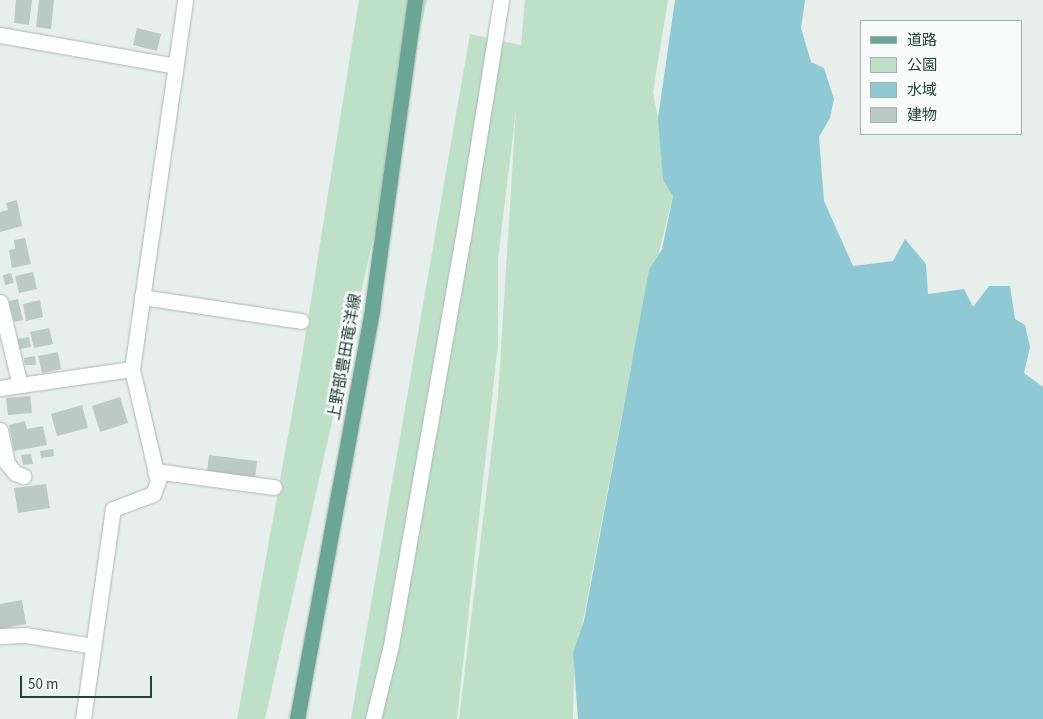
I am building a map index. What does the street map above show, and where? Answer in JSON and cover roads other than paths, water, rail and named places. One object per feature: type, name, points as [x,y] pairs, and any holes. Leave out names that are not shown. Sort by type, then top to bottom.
[{"type":"main road","name":"上野部豊田竜洋線","points":[[297,719],[372,309],[415,0]]},
{"type":"street","points":[[83,719],[113,509],[153,494],[158,481],[132,368],[185,0]]},
{"type":"street","points":[[373,719],[391,645],[463,238],[501,0]]},
{"type":"street","points":[[0,35],[175,66]]},
{"type":"street","points":[[142,297],[301,321]]},
{"type":"street","points":[[0,302],[20,385]]},
{"type":"street","points":[[0,388],[132,368]]},
{"type":"street","points":[[0,430],[7,463],[15,473],[23,476]]},
{"type":"street","points":[[155,471],[274,487]]},
{"type":"street","points":[[0,636],[26,634],[93,646]]},
{"type":"water","points":[[675,0],[805,0],[801,28],[811,62],[824,68],[834,99],[830,118],[819,137],[824,201],[853,266],[893,261],[905,239],[926,264],[928,294],[964,289],[973,307],[989,286],[1010,286],[1015,319],[1025,325],[1030,347],[1024,373],[1043,387],[1043,719],[578,719],[573,653],[584,621],[649,270],[662,249],[673,196],[663,180],[658,118]]}]
